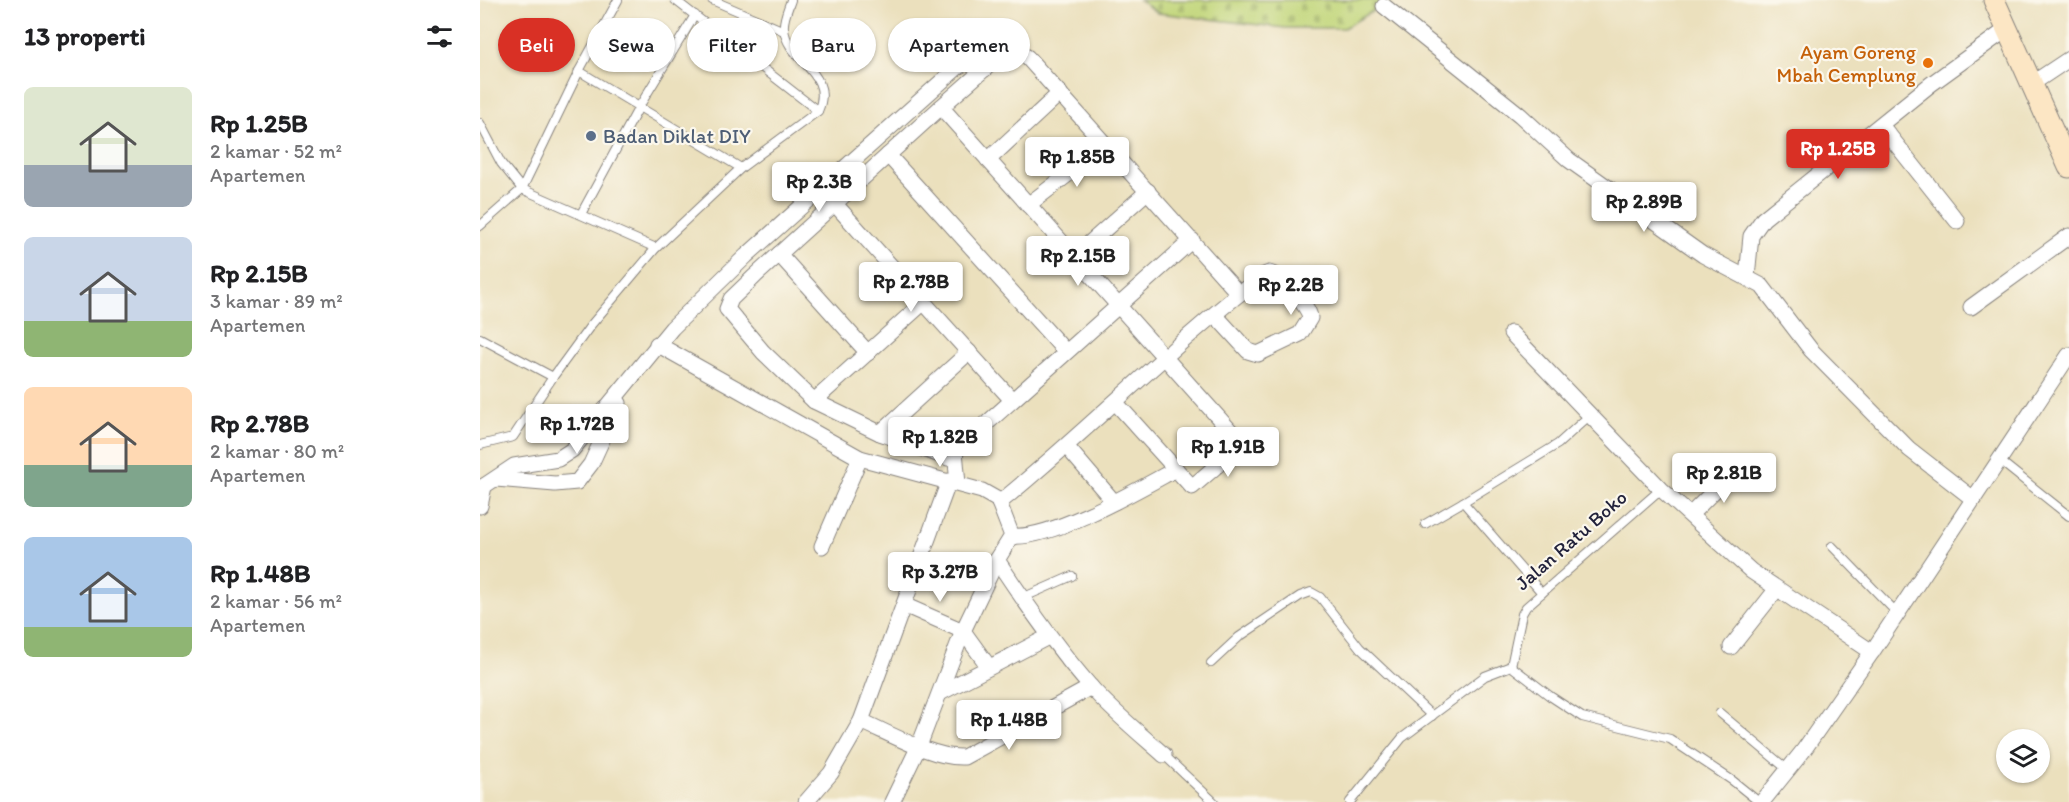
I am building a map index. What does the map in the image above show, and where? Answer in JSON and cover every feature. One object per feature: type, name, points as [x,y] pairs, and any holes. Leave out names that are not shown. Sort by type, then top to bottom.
[{"type":"street","points":[[1994,0],[2069,167]]},
{"type":"street","points":[[1379,3],[1520,115],[1569,160],[1703,255],[1762,286],[1801,339],[1909,448],[1972,498]]},
{"type":"street","points":[[1747,277],[1751,236],[1763,219],[1881,124],[2007,29]]},
{"type":"street","points":[[2033,83],[2069,59]]},
{"type":"street","points":[[1030,63],[1060,93],[1239,294]]},
{"type":"street","points":[[480,506],[487,483],[514,466],[547,461],[566,454],[627,384],[657,344],[746,256],[952,72]]},
{"type":"street","points":[[982,72],[834,203],[731,299],[727,309],[762,352],[814,401],[880,433],[948,458],[1192,240]]},
{"type":"street","points":[[988,160],[1060,93]]},
{"type":"street","points":[[941,107],[1242,444],[1192,487],[1116,403]]},
{"type":"street","points":[[1881,124],[1957,221]]},
{"type":"street","points":[[1028,205],[1106,145]]},
{"type":"street","points":[[888,155],[1066,352]]},
{"type":"street","points":[[1074,257],[1148,191]]},
{"type":"street","points":[[834,203],[1012,400]]},
{"type":"street","points":[[1971,307],[2069,236]]},
{"type":"street","points":[[779,254],[868,352]]},
{"type":"street","points":[[999,503],[1067,447],[1215,315],[1262,276],[1272,273],[1308,310],[1309,323],[1295,337],[1258,354],[1248,351],[1215,315]]},
{"type":"street","points":[[814,401],[924,302]]},
{"type":"street","points":[[1511,333],[1661,489],[1751,572],[1872,652]]},
{"type":"street","points":[[657,344],[860,458],[877,465],[992,495],[999,503],[1012,536]]},
{"type":"street","points":[[880,433],[969,352]]},
{"type":"street","points":[[1760,802],[1788,770],[1872,652],[1896,612],[2069,355]]},
{"type":"street","points":[[487,483],[577,482],[591,464],[627,384]]},
{"type":"street","points":[[1067,447],[1114,502]]},
{"type":"street","points":[[806,802],[831,773],[861,721],[953,483],[955,451]]},
{"type":"street","points":[[822,546],[860,458]]},
{"type":"street","points":[[1012,536],[1023,537],[1076,520],[1176,470]]},
{"type":"street","points":[[1690,514],[1734,471]]},
{"type":"street","points":[[892,802],[920,746],[963,631],[1012,536]]},
{"type":"street","points":[[998,560],[1048,637],[1091,687],[1164,755]]},
{"type":"street","points":[[1731,647],[1776,590]]},
{"type":"street","points":[[904,605],[963,631],[989,667]]},
{"type":"street","points":[[942,692],[1048,637]]},
{"type":"street","points":[[861,721],[920,746],[948,755],[964,757],[1091,687]]},
{"type":"lane","points":[[480,226],[522,189],[579,71],[618,0]]},
{"type":"lane","points":[[675,0],[818,111]]},
{"type":"lane","points":[[480,445],[513,437],[553,377],[597,318],[656,248],[741,168],[818,111],[823,98],[822,88],[784,31],[712,0]]},
{"type":"lane","points":[[784,31],[791,0]]},
{"type":"lane","points":[[581,214],[639,107],[695,15]]},
{"type":"lane","points":[[579,71],[741,168]]},
{"type":"lane","points":[[480,123],[501,163],[522,189],[656,248]]},
{"type":"lane","points":[[480,338],[553,377]]},
{"type":"lane","points":[[1425,524],[1558,444],[1590,416]]},
{"type":"lane","points":[[1998,459],[2069,516]]},
{"type":"lane","name":"Jalan Ratu Boko","points":[[1511,666],[1524,610],[1661,489]]},
{"type":"lane","points":[[1463,502],[1542,593]]},
{"type":"lane","points":[[1833,546],[1896,612]]},
{"type":"lane","points":[[1022,598],[1072,576]]},
{"type":"lane","points":[[1211,663],[1239,637],[1300,596],[1311,592],[1320,597],[1360,648],[1432,716]]},
{"type":"lane","points":[[1350,802],[1402,738],[1485,676],[1511,666],[1582,717],[1670,739],[1760,802]]},
{"type":"lane","points":[[1720,713],[1788,770]]},
{"type":"lane","points":[[1164,755],[1214,802]]},
{"type":"green space","points":[[1139,0],[1392,0],[1344,28],[1285,28],[1158,13]]},
{"type":"place","name":"Ayam Goreng Mbah Cemplung","points":[[1928,63]]},
{"type":"place","name":"Badan Diklat DIY","points":[[591,136]]}]
